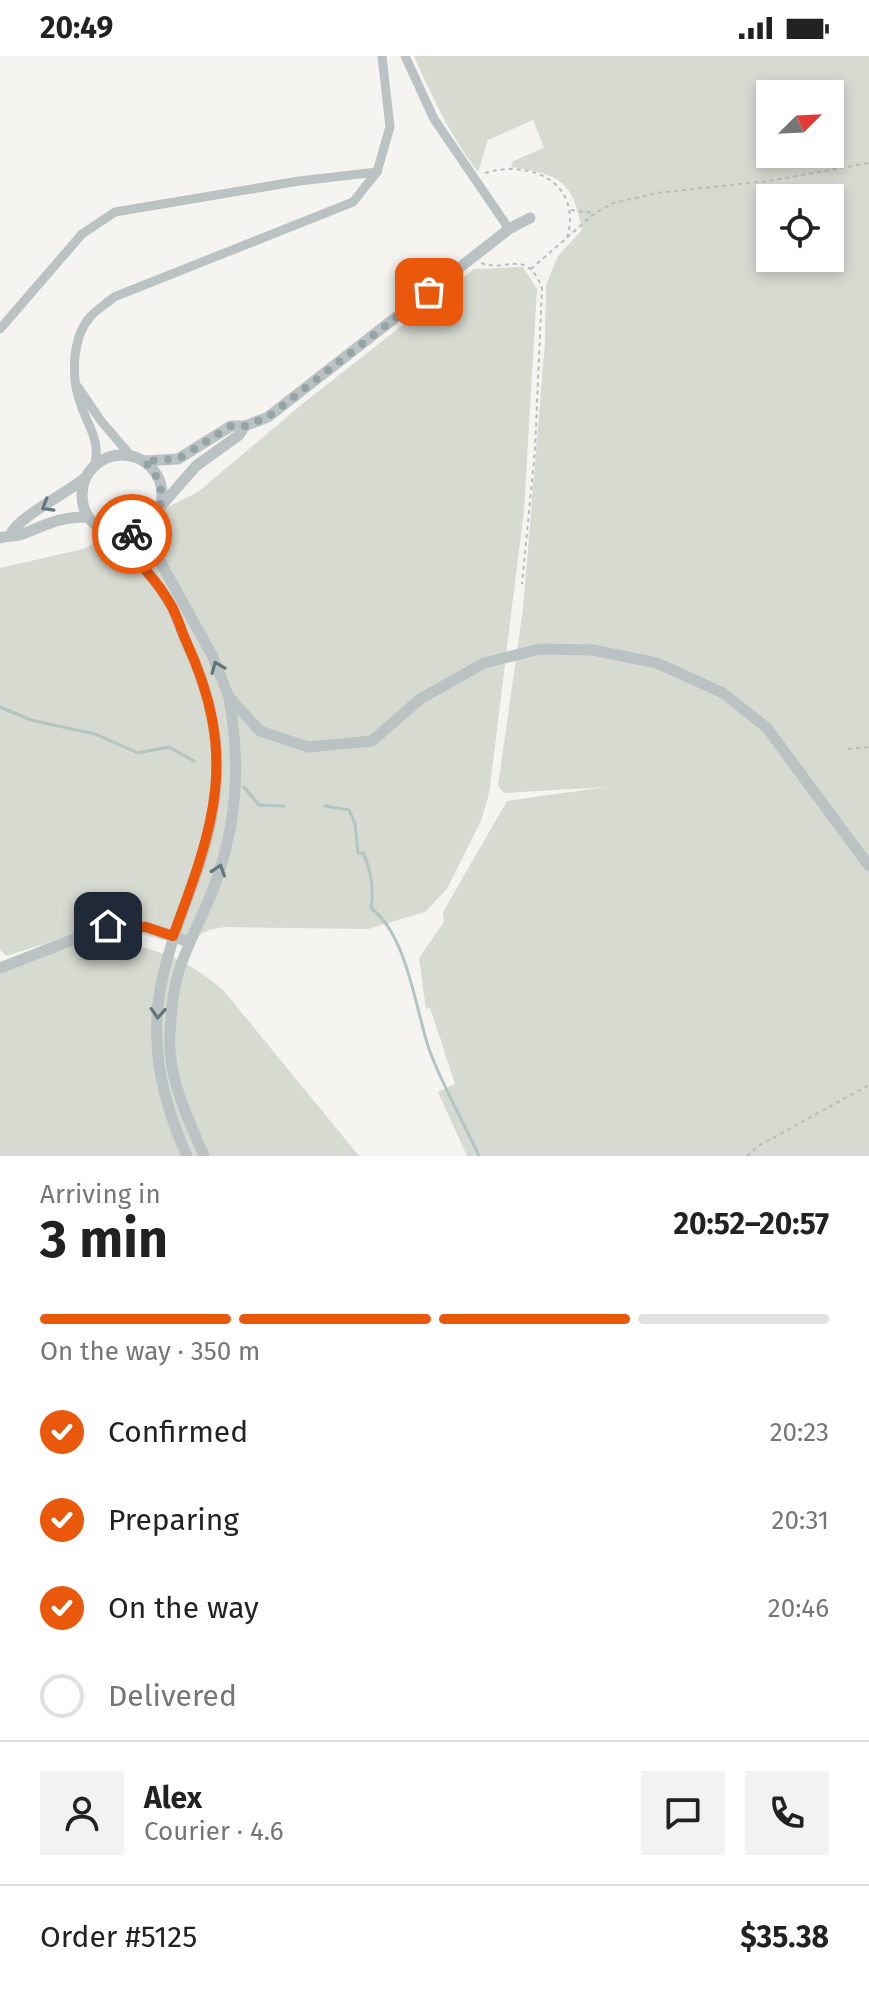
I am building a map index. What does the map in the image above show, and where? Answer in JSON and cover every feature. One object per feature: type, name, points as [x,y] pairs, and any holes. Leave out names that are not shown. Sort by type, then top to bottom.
[{"type":"street","points":[[94,467],[98,452],[93,430],[80,402],[75,363],[79,338],[89,318],[114,297],[353,202],[377,172],[390,127],[382,56]]},
{"type":"street","points":[[405,56],[434,119],[509,229]]},
{"type":"street","points":[[0,329],[82,234],[115,212],[299,181],[377,172]]},
{"type":"street","points":[[5,536],[14,524],[62,497],[105,459],[131,456],[144,461],[178,459],[231,426],[245,426],[268,417],[509,229],[530,218]]},
{"type":"street","points":[[76,384],[101,421],[131,456]]},
{"type":"street","points":[[108,533],[134,534],[157,514],[196,466],[239,435],[245,426]]},
{"type":"street","points":[[144,461],[160,483],[156,554],[178,605],[203,681],[217,737],[214,803],[204,852],[173,936],[159,997],[156,1041],[162,1090],[170,1118],[187,1156]]},
{"type":"street","points":[[86,478],[83,505],[88,517],[140,564],[178,605],[212,655],[229,697],[236,736],[236,771],[228,844],[179,971],[169,1037],[179,1097],[204,1156]]},
{"type":"street","points":[[5,536],[21,536],[52,520],[88,517]]},
{"type":"street","points":[[229,697],[260,731],[308,747],[372,741],[420,699],[484,663],[540,649],[593,650],[657,663],[723,693],[767,728],[869,866]]},
{"type":"street","points":[[217,737],[260,731]]},
{"type":"street","points":[[0,968],[108,926],[146,927],[189,942]]},
{"type":"path","points":[[531,269],[595,213],[613,203],[647,195],[799,176],[869,163]]},
{"type":"path","points":[[473,180],[493,171],[538,174],[561,189],[570,209],[567,239]]},
{"type":"path","points":[[570,209],[586,214],[595,213]]},
{"type":"path","points":[[475,256],[484,265],[516,263],[531,269],[542,288],[535,450],[522,584]]},
{"type":"path","points":[[848,749],[869,747]]},
{"type":"path","points":[[747,1156],[760,1145],[869,1085]]},
{"type":"shaded area","points":[[414,56],[869,56],[869,1156],[467,1156],[438,1092],[455,1084],[430,1008],[426,1009],[419,958],[444,922],[443,912],[507,801],[607,787],[504,793],[498,786],[523,609],[545,342],[546,285],[558,256],[582,230],[578,213],[574,200],[561,182],[541,173],[511,167],[513,161],[544,148],[533,120],[488,140],[478,172],[435,101]]},
{"type":"shaded area","points":[[523,267],[537,289],[524,510],[489,794],[481,821],[447,889],[425,912],[368,929],[225,927],[209,930],[179,944],[129,931],[79,933],[6,956],[0,949],[0,568],[83,549],[198,492],[301,405],[474,269]]},
{"type":"shaded area","points":[[91,942],[129,945],[163,953],[209,979],[224,991],[359,1156],[0,1156],[0,973],[69,946]]},
{"type":"waterway","points":[[0,707],[31,720],[95,734],[138,753],[169,747],[194,761]]},
{"type":"waterway","points":[[244,787],[259,805],[284,806]]},
{"type":"waterway","points":[[325,806],[349,810],[355,824],[358,853],[363,853],[370,873],[371,908],[383,920],[401,953],[429,1049],[479,1156]]},
{"type":"way so far","points":[[132,534],[145,528],[160,508],[160,483],[144,461],[178,459],[231,426],[245,426],[268,417],[429,292]]},
{"type":"route","points":[[108,926],[146,927],[173,936],[204,852],[214,803],[217,764],[217,737],[211,705],[172,608],[140,564],[108,533],[121,536],[132,534]]}]
